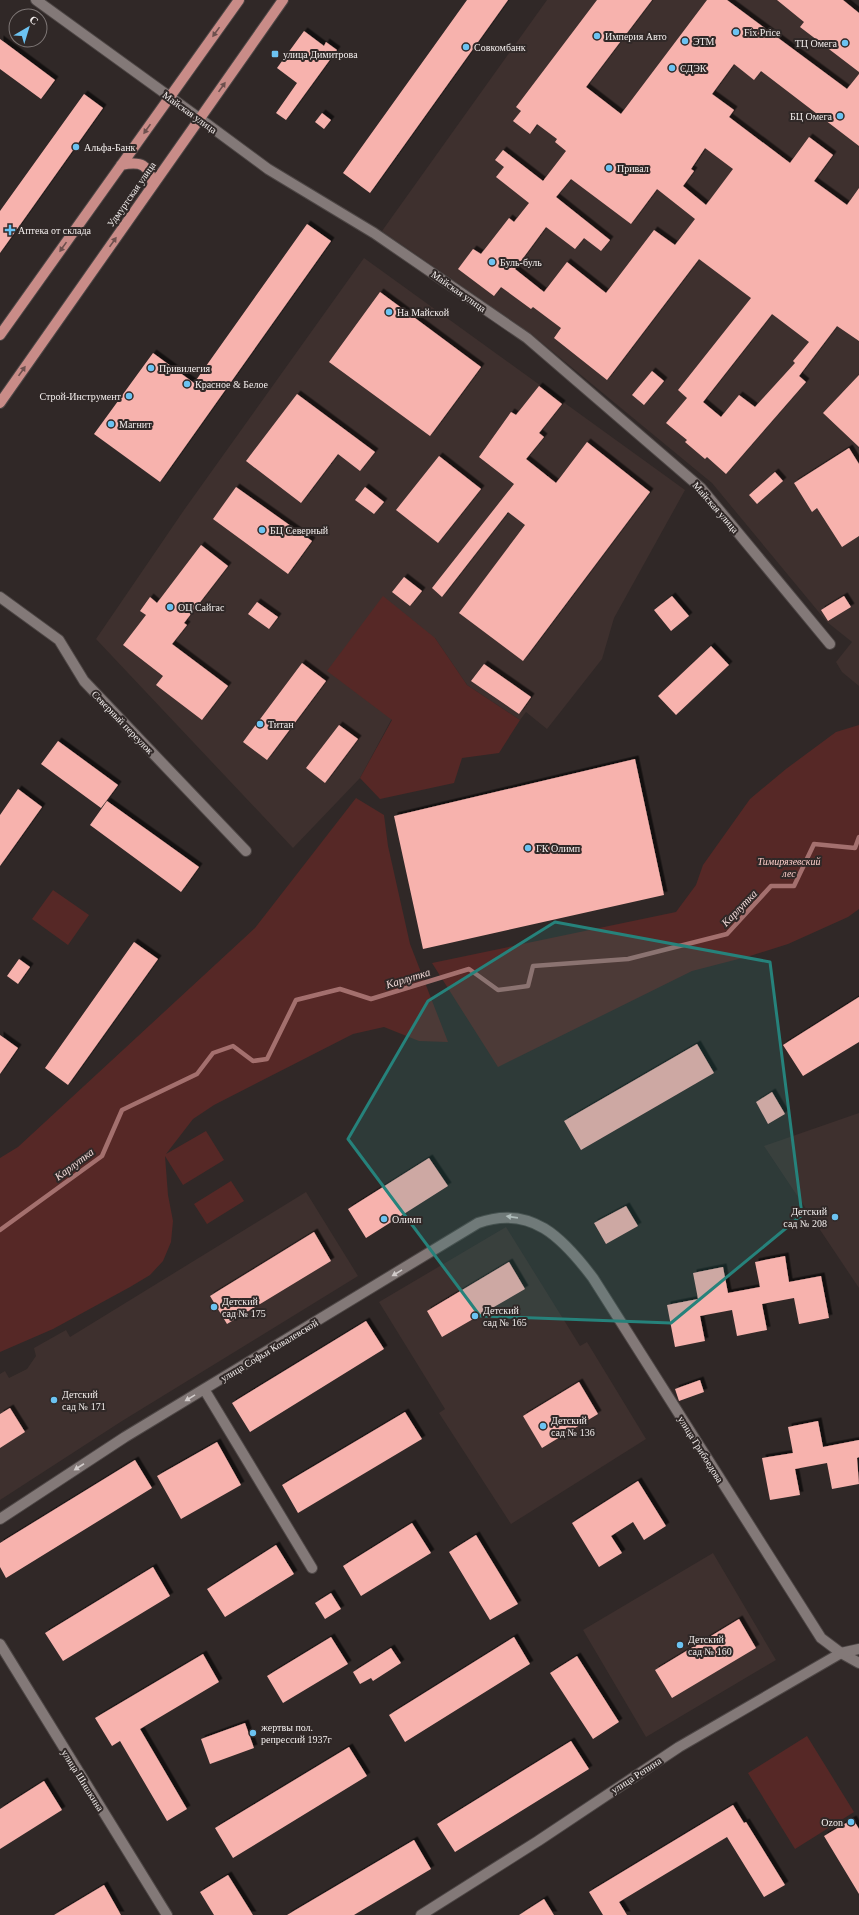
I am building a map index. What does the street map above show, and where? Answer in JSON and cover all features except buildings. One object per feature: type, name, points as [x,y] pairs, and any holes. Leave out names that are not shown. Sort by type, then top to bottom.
[{"type":"main road","points":[[0,335],[239,0]]},
{"type":"main road","name":"Удмуртская улица","points":[[0,403],[283,0]]},
{"type":"main road","points":[[121,165],[135,162],[144,166],[150,172],[153,185]]},
{"type":"street","name":"Майская улица","points":[[36,0],[268,169],[374,233],[527,338],[702,488],[830,644]]},
{"type":"street","name":"Северный переулок","points":[[0,597],[59,640],[84,681],[246,851]]},
{"type":"street","name":"улица Софьи Ковалевской","points":[[0,1519],[125,1437],[478,1223],[504,1216],[522,1219],[548,1230]]},
{"type":"street","name":"улица Грибоедова","points":[[548,1230],[577,1256],[593,1278],[821,1638],[841,1653],[859,1663]]},
{"type":"street","points":[[204,1389],[312,1568]]},
{"type":"street","name":"улица Шишкина","points":[[0,1644],[167,1915]]},
{"type":"street","name":"улица Репина","points":[[421,1915],[538,1841],[679,1747],[841,1653],[859,1648]]},
{"type":"highlighted area","points":[[555,922],[770,962],[802,1215],[671,1323],[480,1316],[348,1139],[428,1001]]},
{"type":"shaded area","points":[[547,0],[849,0],[859,8],[859,686],[842,672],[836,662],[852,642],[827,622],[712,483],[530,333],[382,231]]},
{"type":"shaded area","points":[[364,258],[685,490],[614,618],[602,659],[547,729],[526,712],[520,720],[467,685],[435,638],[360,778],[293,848],[96,639],[184,510]]},
{"type":"shaded area","name":"Детский сад № 208","points":[[859,1113],[859,1288],[764,1146]]},
{"type":"shaded area","name":"Детский сад № 175","points":[[306,1192],[358,1276],[122,1421],[0,1500],[0,1374],[5,1371],[9,1378],[27,1369],[36,1356],[34,1348],[66,1330],[70,1337]]},
{"type":"shaded area","points":[[506,1227],[580,1346],[587,1342],[646,1439],[511,1524],[439,1413],[445,1409],[379,1302]]},
{"type":"shaded area","name":"Детский сад № 160","points":[[713,1553],[776,1660],[646,1737],[583,1630]]},
{"type":"green space","points":[[383,596],[435,638],[467,685],[520,720],[499,753],[462,758],[454,783],[380,799],[360,778],[392,720],[327,671]]},
{"type":"green space","name":"Тимирязевский лес","points":[[859,725],[859,909],[848,917],[788,944],[750,956],[692,971],[498,1067],[432,963],[676,912],[696,885],[703,865],[750,799],[786,769],[836,732]]},
{"type":"green space","points":[[356,798],[384,815],[388,846],[410,944],[448,1042],[419,1041],[384,1027],[353,1034],[214,1105],[193,1119],[166,1154],[206,1131],[224,1160],[183,1185],[165,1156],[168,1195],[173,1221],[171,1242],[163,1261],[150,1275],[130,1287],[53,1329],[0,1352],[0,1158],[18,1147],[255,928]]},
{"type":"green space","points":[[53,890],[89,915],[68,945],[32,919]]},
{"type":"green space","points":[[231,1181],[244,1201],[207,1224],[194,1204]]},
{"type":"green space","points":[[807,1736],[854,1812],[795,1849],[748,1773]]},
{"type":"waterway","name":"Карлутка","points":[[0,1230],[102,1156],[122,1110],[197,1074],[213,1053],[233,1046],[253,1061],[267,1059],[296,1000],[340,989],[371,999],[469,969],[498,990],[528,986],[533,966],[628,959],[727,934],[771,886],[794,886],[814,844],[855,848],[859,837]]},
{"type":"place","name":"Fix Price","points":[[736,32]]},
{"type":"place","name":"Империя Авто","points":[[597,36]]},
{"type":"place","name":"ЭТМ","points":[[685,41]]},
{"type":"place","name":"ТЦ Омега","points":[[845,43]]},
{"type":"place","name":"Совкомбанк","points":[[466,47]]},
{"type":"place","name":"улица Димитрова","points":[[275,54]]},
{"type":"place","name":"СДЭК","points":[[672,68]]},
{"type":"place","name":"БЦ Омега","points":[[840,116]]},
{"type":"place","name":"Альфа-Банк","points":[[76,147]]},
{"type":"place","name":"Привал","points":[[609,168]]},
{"type":"place","name":"Аптека от склада","points":[[10,230]]},
{"type":"place","name":"Буль-буль","points":[[492,262]]},
{"type":"place","name":"На Майской","points":[[389,312]]},
{"type":"place","name":"Привилегия","points":[[151,368]]},
{"type":"place","name":"Красное & Белое","points":[[187,384]]},
{"type":"place","name":"Строй-Инструмент","points":[[129,396]]},
{"type":"place","name":"Магнит","points":[[111,424]]},
{"type":"place","name":"БЦ Северный","points":[[262,530]]},
{"type":"place","name":"ОЦ Сайгас","points":[[170,607]]},
{"type":"place","name":"Титан","points":[[260,724]]},
{"type":"place","name":"ГК Олимп","points":[[528,848]]},
{"type":"place","name":"Детский сад № 208","points":[[835,1217]]},
{"type":"place","name":"Олимп","points":[[384,1219]]},
{"type":"place","name":"Детский сад № 175","points":[[214,1307]]},
{"type":"place","name":"Детский сад № 165","points":[[475,1316]]},
{"type":"place","name":"Детский сад № 171","points":[[54,1400]]},
{"type":"place","name":"Детский сад № 136","points":[[543,1426]]},
{"type":"place","name":"Детский сад № 160","points":[[680,1645]]},
{"type":"place","name":"жертвы пол. репрессий 1937г","points":[[253,1733]]},
{"type":"place","name":"Ozon","points":[[851,1822]]}]
